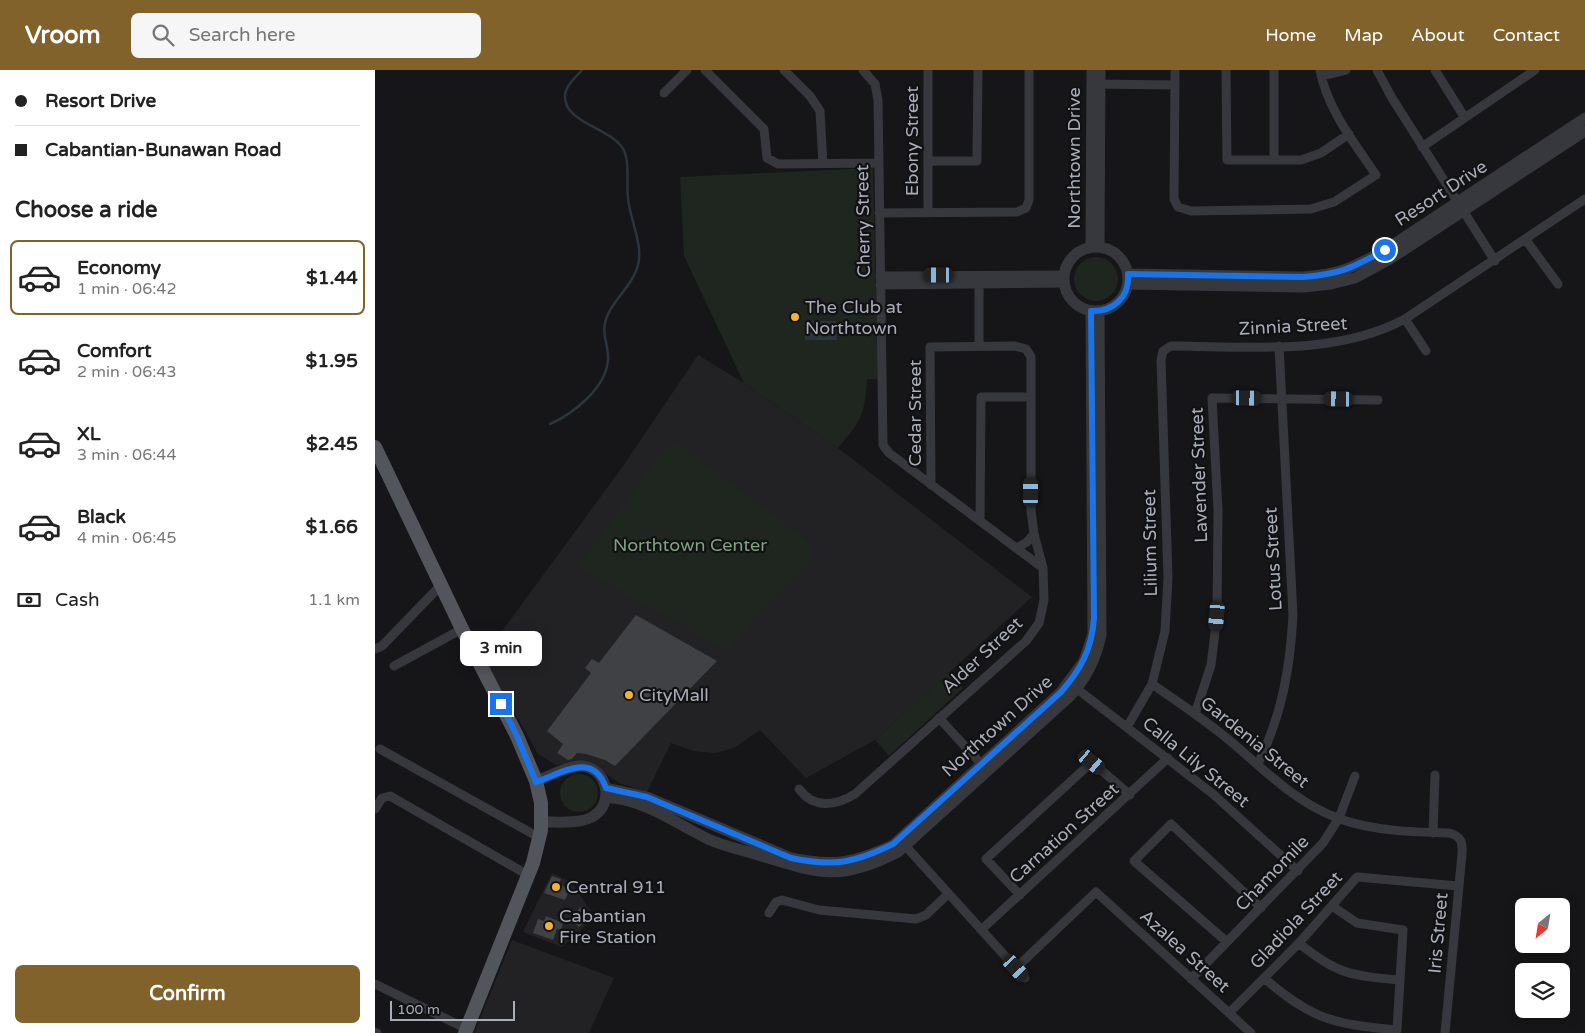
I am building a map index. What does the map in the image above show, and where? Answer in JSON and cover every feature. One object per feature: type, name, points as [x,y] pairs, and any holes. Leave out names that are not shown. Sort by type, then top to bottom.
[{"type":"main road","points":[[375,447],[462,629],[517,736],[536,782],[541,803],[542,822],[540,838],[528,875],[466,1031]]},
{"type":"street","points":[[664,93],[687,70]]},
{"type":"street","points":[[705,70],[764,129],[767,158],[769,161],[778,164],[878,164]]},
{"type":"street","points":[[784,70],[810,96],[820,111],[823,164]]},
{"type":"street","name":"Cherry Street","points":[[863,70],[875,84],[877,91],[883,445],[889,453],[1043,568]]},
{"type":"street","name":"Ebony Street","points":[[928,70],[928,213]]},
{"type":"street","points":[[928,162],[977,162],[978,70]]},
{"type":"street","points":[[879,213],[1017,212],[1026,208],[1029,200],[1029,70]]},
{"type":"street","name":"Northtown Drive","points":[[1092,70],[1096,84]]},
{"type":"street","name":"Northtown Drive","points":[[1095,247],[1096,84],[1100,70]]},
{"type":"street","points":[[1175,70],[1174,199],[1178,207],[1191,211],[1311,209],[1334,202],[1377,176],[1349,134],[1326,92],[1321,73],[1346,70]]},
{"type":"street","points":[[1226,70],[1227,160],[1312,158],[1349,134]]},
{"type":"street","points":[[1274,70],[1274,160]]},
{"type":"street","points":[[1377,70],[1422,146],[1495,261]]},
{"type":"street","points":[[1435,70],[1465,118]]},
{"type":"street","points":[[1422,146],[1535,70]]},
{"type":"street","points":[[1096,84],[1175,85]]},
{"type":"street","name":"Resort Drive","points":[[1461,207],[1585,118]]},
{"type":"street","name":"Resort Drive","points":[[1128,279],[1275,282],[1329,275],[1350,269],[1461,207],[1585,131]]},
{"type":"street","name":"Zinnia Street","points":[[1163,351],[1171,346],[1279,346],[1341,342],[1374,333],[1405,319],[1495,261],[1585,199]]},
{"type":"street","points":[[1526,240],[1557,284]]},
{"type":"street","points":[[1095,247],[1119,255],[1125,264],[1128,279],[1124,295],[1116,304],[1095,311],[1073,301],[1064,279],[1073,256],[1095,247]]},
{"type":"street","points":[[979,279],[979,346]]},
{"type":"street","points":[[880,280],[1064,279]]},
{"type":"street","name":"Northtown Drive","points":[[606,792],[634,797],[791,858],[812,862],[846,862],[865,858],[893,844],[902,842],[1073,686],[1090,647],[1094,618],[1095,311]]},
{"type":"street","points":[[1405,319],[1426,351]]},
{"type":"street","name":"Cedar Street","points":[[931,485],[930,347],[1015,346],[1026,349]]},
{"type":"street","name":"Lotus Street","points":[[1258,764],[1280,712],[1291,643],[1293,615],[1279,346]]},
{"type":"street","name":"Alder Street","points":[[799,789],[815,802],[825,804],[844,800],[876,777],[1032,633],[1042,613],[1043,568],[1034,534],[1031,511],[1031,357],[1026,349]]},
{"type":"street","name":"Lilium Street","points":[[1127,727],[1152,684],[1165,631],[1168,578],[1161,360],[1163,351]]},
{"type":"street","points":[[980,521],[981,397],[1031,397]]},
{"type":"street","name":"Lavender Street","points":[[1195,714],[1211,665],[1217,616],[1218,510],[1212,398],[1378,400]]},
{"type":"street","points":[[1017,548],[1027,542],[1034,534]]},
{"type":"street","points":[[375,649],[382,646],[441,585]]},
{"type":"street","points":[[394,666],[462,629]]},
{"type":"street","name":"Gardenia Street","points":[[1152,684],[1195,714],[1258,764],[1288,792],[1307,804],[1339,818],[1371,827],[1449,834],[1459,837]]},
{"type":"street","name":"Calla Lily Street","points":[[1073,686],[1213,794],[1298,871]]},
{"type":"street","points":[[939,718],[985,768]]},
{"type":"street","points":[[380,749],[540,838]]},
{"type":"street","name":"Carnation Street","points":[[981,930],[1130,795],[1168,758]]},
{"type":"street","points":[[1020,895],[986,859],[1029,818],[1092,762],[1130,795]]},
{"type":"street","points":[[536,782],[571,768],[584,766],[596,772],[606,792],[602,807],[589,818],[542,822]]},
{"type":"street","points":[[1433,833],[1435,775]]},
{"type":"street","name":"Chamomile","points":[[1191,979],[1298,871],[1323,843],[1339,818],[1355,776]]},
{"type":"street","points":[[375,809],[383,798],[390,796],[528,875]]},
{"type":"street","points":[[1227,942],[1134,861],[1171,824],[1261,908]]},
{"type":"street","name":"Iris Street","points":[[1445,1033],[1463,846],[1459,837]]},
{"type":"street","points":[[902,842],[1025,978]]},
{"type":"street","name":"Gladiola Street","points":[[1229,1013],[1299,942],[1357,877],[1458,886]]},
{"type":"street","name":"Azalea Street","points":[[1016,968],[1096,892],[1251,1033]]},
{"type":"street","points":[[769,913],[776,902],[782,900],[819,910],[916,919],[926,915],[948,894]]},
{"type":"street","points":[[1263,978],[1299,1006],[1318,1016],[1354,1026],[1397,1030],[1403,930],[1357,923],[1332,906]]},
{"type":"street","points":[[1299,942],[1326,964],[1347,974],[1400,980]]},
{"type":"street","points":[[375,984],[466,1031]]},
{"type":"shaded area","points":[[804,321],[836,321],[837,340],[805,340]]},
{"type":"shaded area","name":"Northtown Center","points":[[698,355],[744,383],[838,448],[1032,597],[875,740],[806,778],[760,730],[734,748],[715,753],[693,751],[671,743],[647,792],[619,783],[591,763],[556,765],[538,754],[483,657],[621,469]]},
{"type":"shaded area","points":[[552,873],[571,882],[595,917],[562,947],[523,932]]},
{"type":"shaded area","points":[[512,940],[614,978],[589,1033],[474,1033]]},
{"type":"green space","name":"The Club at Northtown","points":[[873,168],[878,379],[867,379],[863,410],[857,424],[838,448],[744,383],[684,256],[680,177]]},
{"type":"green space","points":[[1096,257],[1108,261],[1114,267],[1118,279],[1114,291],[1108,297],[1096,301],[1084,297],[1078,291],[1074,279],[1078,267],[1084,261]]},
{"type":"green space","name":"Northtown Center","points":[[672,444],[681,446],[806,539],[811,546],[811,558],[804,569],[726,650],[578,567],[664,450]]},
{"type":"green space","points":[[949,672],[963,688],[889,756],[875,740]]},
{"type":"green space","points":[[579,774],[592,780],[598,793],[592,806],[579,812],[566,806],[560,793],[566,780]]},
{"type":"building","name":"CityMall","points":[[636,615],[717,661],[615,766],[605,760],[586,754],[577,753],[572,759],[568,760],[557,753],[563,744],[547,731],[591,673],[585,668],[592,659],[599,663]]},
{"type":"building","name":"Central 911","points":[[552,876],[561,879],[559,884],[570,889],[565,900],[544,893]]},
{"type":"building","points":[[581,907],[590,917],[579,927],[570,918]]},
{"type":"building","name":"Cabantian Fire Station","points":[[546,916],[563,923],[561,930],[557,929],[553,940],[533,933],[538,919],[544,921]]},
{"type":"waterway","points":[[550,424],[578,407],[595,390],[601,380],[608,360],[604,330],[606,319],[612,306],[629,284],[639,262],[638,244],[629,207],[625,153],[612,138],[581,120],[572,113],[567,105],[565,95],[567,88],[582,70]]},
{"type":"place","name":"The Club at Northtown","points":[[795,317]]},
{"type":"place","name":"CityMall","points":[[629,695]]},
{"type":"place","name":"Central 911","points":[[556,887]]},
{"type":"place","name":"Cabantian Fire Station","points":[[549,926]]},
{"type":"route","points":[[501,704],[526,756],[536,782],[577,766],[584,766],[600,776],[606,788],[647,797],[791,858],[812,862],[846,862],[865,858],[893,844],[1061,692],[1076,674],[1090,647],[1094,618],[1091,311],[1111,308],[1121,300],[1127,290],[1128,274],[1303,277],[1329,275],[1350,269],[1385,250]]}]
